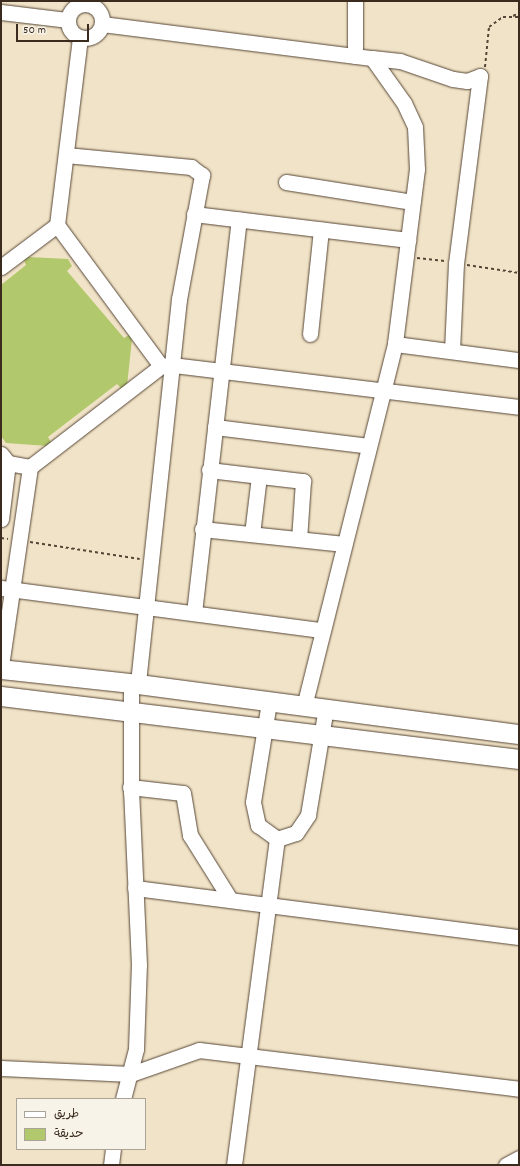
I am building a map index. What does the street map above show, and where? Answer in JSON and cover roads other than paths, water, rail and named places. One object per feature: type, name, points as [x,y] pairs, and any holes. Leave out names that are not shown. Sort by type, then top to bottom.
[{"type":"main road","points":[[1,669],[134,683],[268,702],[304,705],[519,734]]},
{"type":"main road","points":[[1,696],[519,759]]},
{"type":"street","points":[[355,1],[355,56]]},
{"type":"street","points":[[88,2],[99,11],[102,24],[94,36],[80,38],[70,31],[67,20],[76,6],[88,2]]},
{"type":"street","points":[[1,12],[67,20]]},
{"type":"street","points":[[102,24],[400,61],[453,79],[467,80],[480,76],[456,263],[452,351]]},
{"type":"street","points":[[80,38],[57,226],[167,365]]},
{"type":"street","points":[[304,705],[321,630],[385,390],[395,344],[418,153],[415,127],[404,103],[372,58]]},
{"type":"street","points":[[66,155],[198,170],[202,179],[194,214],[167,365],[144,606],[129,711],[130,787],[139,965],[136,1049],[131,1074],[123,1098]]},
{"type":"street","points":[[286,182],[412,202]]},
{"type":"street","points":[[194,214],[408,240]]},
{"type":"street","points":[[194,613],[202,529],[239,220]]},
{"type":"street","points":[[1,267],[57,226]]},
{"type":"street","points":[[310,334],[321,230]]},
{"type":"street","points":[[395,344],[519,360]]},
{"type":"street","points":[[1,666],[7,589],[20,541],[30,467],[167,365],[519,407]]},
{"type":"street","points":[[215,427],[369,446]]},
{"type":"street","points":[[1,520],[5,459],[30,467]]},
{"type":"street","points":[[209,470],[303,481],[299,539]]},
{"type":"street","points":[[252,534],[259,476]]},
{"type":"street","points":[[202,529],[344,544]]},
{"type":"street","points":[[7,589],[321,630]]},
{"type":"street","points":[[268,702],[253,802],[258,825],[277,839]]},
{"type":"street","points":[[277,839],[296,833],[308,815],[320,735],[326,708]]},
{"type":"street","points":[[130,787],[183,793],[190,836],[230,899]]},
{"type":"street","points":[[234,1165],[277,839]]},
{"type":"street","points":[[136,888],[268,903],[519,937]]},
{"type":"street","points":[[1,1068],[131,1074],[199,1050],[248,1054],[519,1089]]},
{"type":"street","points":[[111,1165],[113,1150]]},
{"type":"street","points":[[506,1165],[519,1158]]}]
